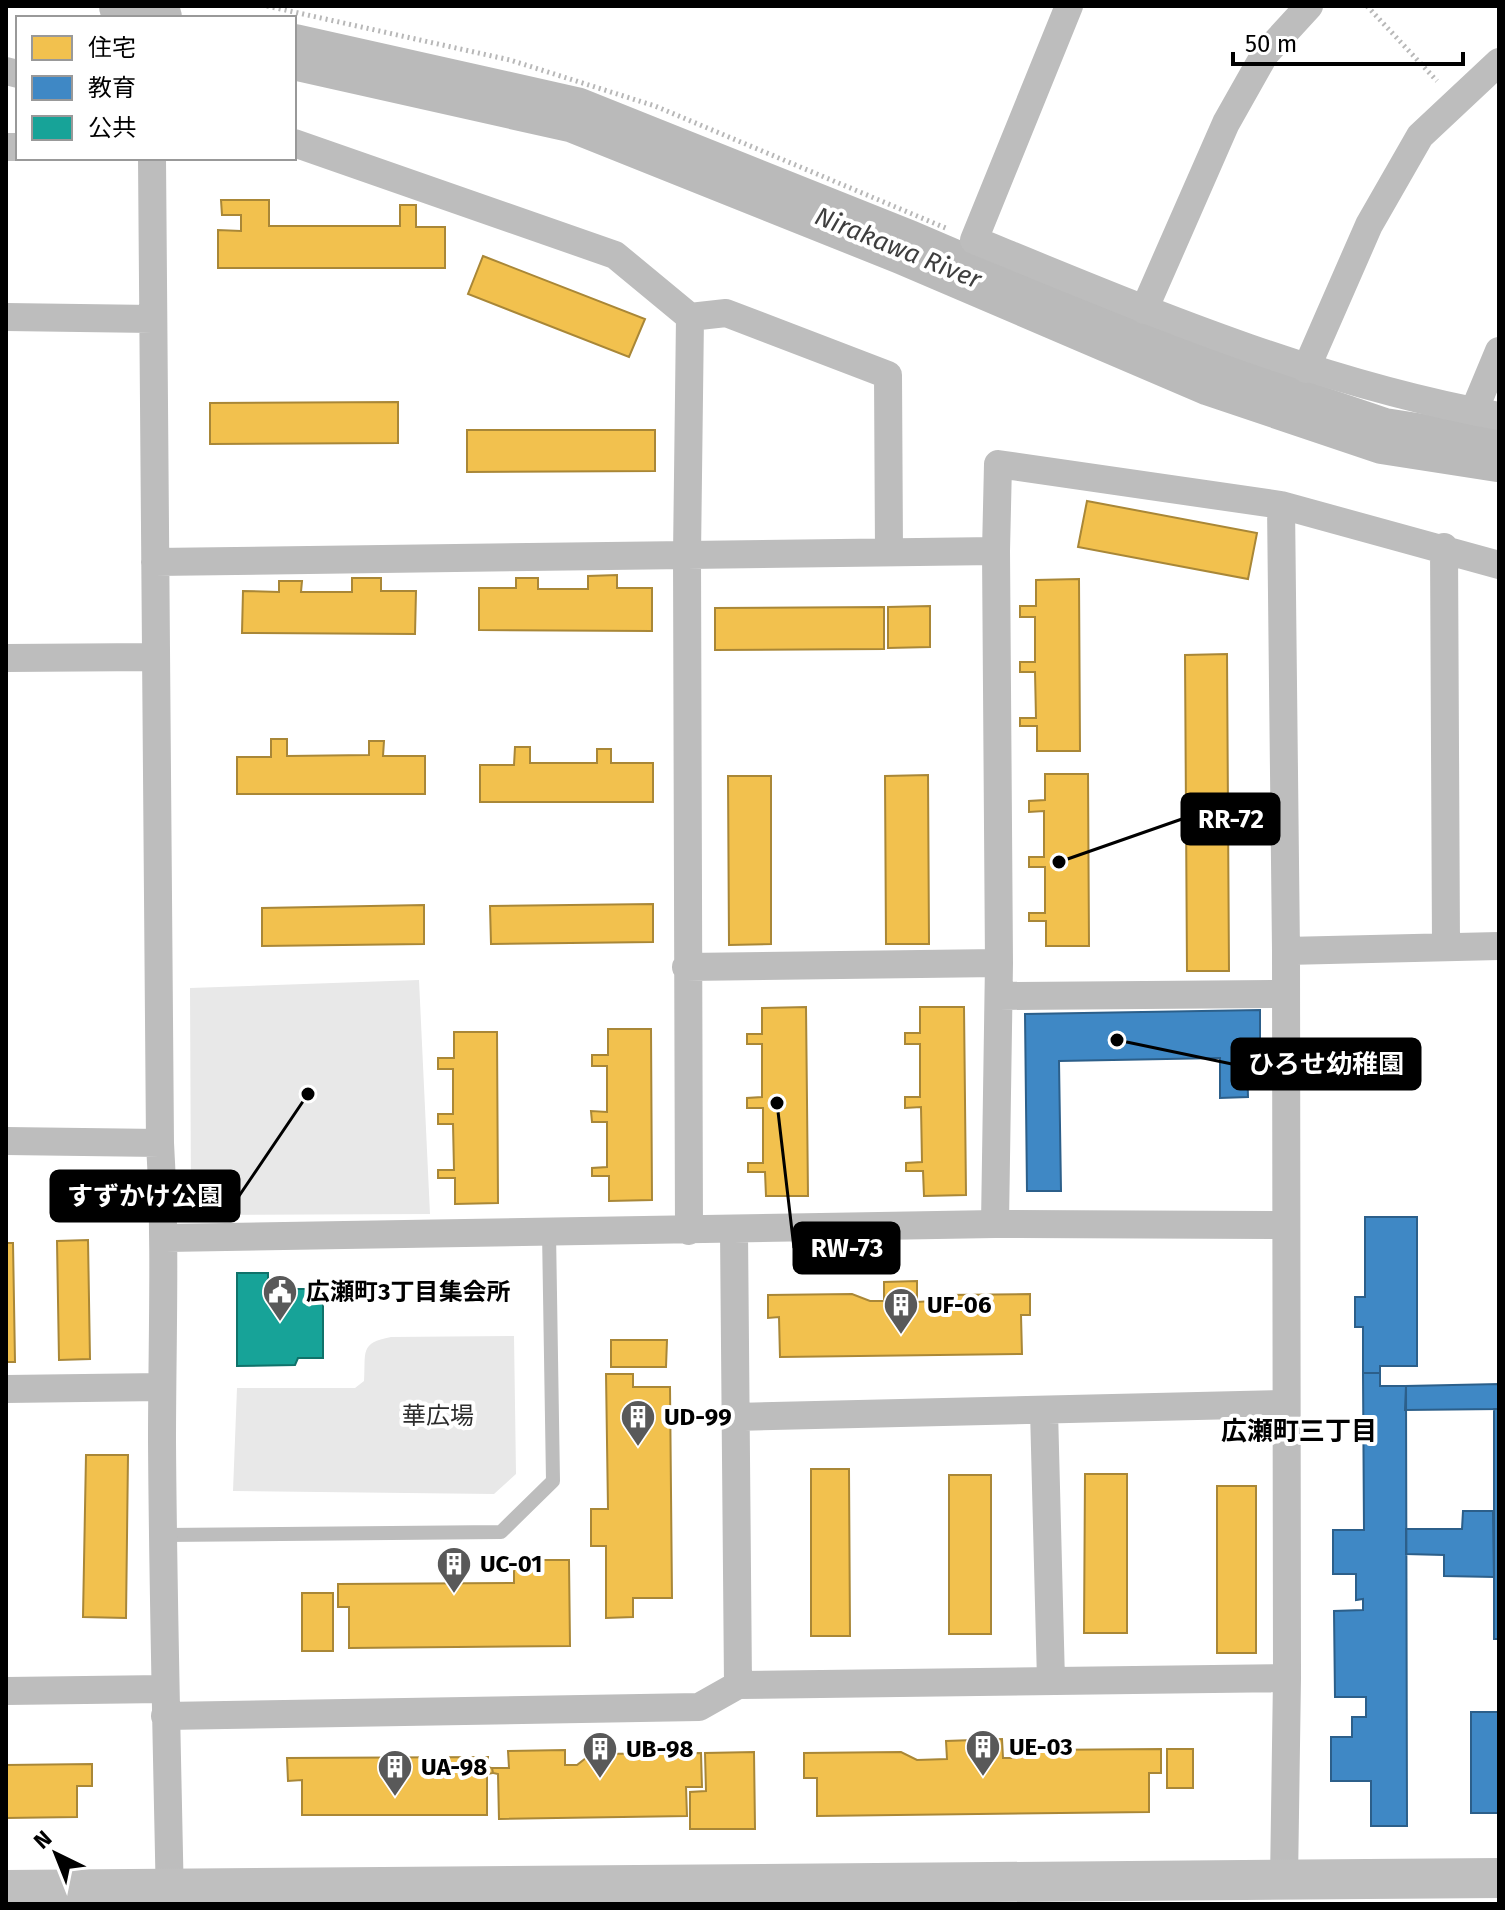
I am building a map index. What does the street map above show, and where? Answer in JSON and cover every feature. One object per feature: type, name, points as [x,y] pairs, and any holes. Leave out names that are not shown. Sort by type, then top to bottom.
[{"type":"street","points":[[1069,6],[974,240],[1144,310],[1306,369],[1486,414],[1499,351]]},
{"type":"street","points":[[1144,310],[1226,123],[1265,54],[1309,6]]},
{"type":"street","points":[[1306,369],[1369,225],[1420,136],[1499,62]]},
{"type":"street","points":[[296,144],[615,255],[690,317],[726,313],[888,375],[889,552]]},
{"type":"street","points":[[152,160],[160,1143],[166,1238],[162,1387],[164,1702],[170,1896]]},
{"type":"street","points":[[6,317],[153,319]]},
{"type":"street","points":[[689,1231],[686,967],[690,317]]},
{"type":"street","points":[[995,1224],[999,996],[998,464],[1281,505],[1444,547],[1499,565]]},
{"type":"street","points":[[1281,505],[1286,951],[1287,1678],[1284,1881]]},
{"type":"street","points":[[1444,547],[1446,946]]},
{"type":"street","points":[[155,562],[996,551]]},
{"type":"street","points":[[6,658],[155,657]]},
{"type":"street","points":[[1286,951],[1499,946]]},
{"type":"street","points":[[686,967],[999,963]]},
{"type":"street","points":[[999,996],[1286,994]]},
{"type":"street","points":[[6,1141],[160,1143]]},
{"type":"street","points":[[166,1238],[734,1231],[995,1224],[1285,1225]]},
{"type":"street","points":[[734,1231],[738,1685]]},
{"type":"street","points":[[6,1389],[162,1387]]},
{"type":"street","points":[[735,1417],[1286,1404]]},
{"type":"street","points":[[1044,1410],[1051,1681]]},
{"type":"street","points":[[6,1691],[164,1702],[699,1707],[738,1685],[1287,1678]]},
{"type":"street","points":[[6,1890],[170,1896],[951,1894],[1284,1881],[1499,1878]]},
{"type":"lane","points":[[163,1535],[501,1532],[553,1481],[549,1232]]},
{"type":"path","points":[[267,6],[510,60],[655,106],[974,240]]},
{"type":"path","points":[[1367,6],[1456,102]]},
{"type":"green space","points":[[419,980],[430,1214],[207,1215],[191,1199],[190,988]]},
{"type":"green space","name":"華広場","points":[[514,1336],[516,1474],[494,1494],[233,1491],[237,1388],[355,1388],[364,1381],[366,1350],[381,1339]]},
{"type":"building: 住宅","points":[[221,200],[269,200],[269,226],[400,226],[400,205],[416,205],[416,227],[445,227],[445,268],[218,268],[218,230],[241,231],[241,215],[222,215]]},
{"type":"building: 住宅","points":[[483,256],[645,319],[629,357],[468,294]]},
{"type":"building: 住宅","points":[[398,402],[398,443],[210,444],[210,403]]},
{"type":"building: 住宅","points":[[467,430],[655,430],[655,471],[467,472]]},
{"type":"building: 住宅","points":[[1087,501],[1257,533],[1248,579],[1078,547]]},
{"type":"building: 住宅","points":[[617,575],[617,588],[652,588],[652,631],[479,630],[479,588],[516,588],[516,578],[538,578],[538,589],[588,589],[588,576]]},
{"type":"building: 住宅","points":[[352,578],[381,578],[381,591],[416,591],[415,634],[242,633],[243,591],[279,592],[279,581],[302,581],[301,592],[352,592]]},
{"type":"building: 住宅","points":[[1079,579],[1080,751],[1037,751],[1037,726],[1020,726],[1020,718],[1036,718],[1035,672],[1020,672],[1020,662],[1035,662],[1035,617],[1020,617],[1020,606],[1036,606],[1036,580]]},
{"type":"building: 住宅","points":[[930,606],[930,647],[888,648],[888,607]]},
{"type":"building: 住宅","points":[[884,607],[884,649],[715,650],[715,608]]},
{"type":"building: 住宅","points":[[1227,654],[1229,971],[1187,971],[1185,655]]},
{"type":"building: 住宅","points":[[271,739],[287,739],[287,756],[369,755],[369,741],[384,741],[383,756],[425,756],[425,794],[237,794],[237,757],[271,757]]},
{"type":"building: 住宅","points":[[515,747],[530,747],[530,763],[597,763],[597,749],[611,749],[611,763],[653,763],[653,802],[480,802],[480,765],[514,765]]},
{"type":"building: 住宅","points":[[1045,774],[1088,774],[1089,946],[1046,946],[1046,921],[1029,921],[1029,913],[1045,913],[1045,867],[1029,867],[1029,857],[1044,857],[1044,811],[1029,812],[1029,801],[1045,800]]},
{"type":"building: 住宅","points":[[928,775],[929,944],[886,944],[885,776]]},
{"type":"building: 住宅","points":[[728,776],[771,776],[771,944],[729,945]]},
{"type":"building: 住宅","points":[[653,904],[653,942],[491,944],[490,906]]},
{"type":"building: 住宅","points":[[424,905],[424,944],[262,946],[262,908]]},
{"type":"building: 住宅","points":[[806,1007],[808,1196],[766,1196],[765,1172],[748,1172],[748,1163],[763,1163],[763,1108],[747,1108],[747,1098],[762,1097],[762,1044],[747,1044],[747,1034],[762,1034],[762,1008]]},
{"type":"building: 住宅","points":[[920,1007],[964,1007],[966,1195],[924,1196],[923,1171],[906,1171],[906,1163],[922,1162],[921,1107],[905,1108],[905,1097],[920,1097],[920,1044],[905,1044],[905,1033],[920,1033]]},
{"type":"building: 住宅","points":[[608,1029],[651,1029],[652,1200],[609,1201],[609,1176],[592,1176],[592,1168],[607,1167],[607,1122],[592,1122],[591,1111],[607,1112],[607,1066],[592,1066],[592,1055],[608,1055]]},
{"type":"building: 住宅","points":[[454,1032],[497,1032],[498,1203],[455,1204],[455,1178],[438,1178],[438,1170],[454,1170],[453,1124],[438,1124],[438,1114],[453,1114],[453,1069],[438,1069],[438,1058],[454,1058]]},
{"type":"building: 住宅","points":[[88,1240],[90,1359],[59,1360],[57,1241]]},
{"type":"building: 住宅","points":[[6,1243],[13,1243],[15,1362],[6,1362]]},
{"type":"building: 住宅","name":"UF-06","points":[[917,1281],[917,1302],[932,1301],[944,1295],[1030,1294],[1030,1315],[1021,1315],[1022,1354],[780,1357],[779,1317],[768,1318],[768,1295],[852,1294],[870,1301],[884,1301],[884,1282]]},
{"type":"building: 住宅","points":[[611,1340],[667,1340],[666,1367],[611,1367]]},
{"type":"building: 住宅","name":"UD-99","points":[[606,1374],[633,1374],[633,1387],[670,1387],[672,1598],[633,1598],[633,1617],[606,1618],[606,1546],[591,1546],[591,1509],[608,1509]]},
{"type":"building: 住宅","points":[[86,1455],[128,1455],[126,1618],[83,1617]]},
{"type":"building: 住宅","points":[[811,1469],[849,1469],[850,1636],[811,1636]]},
{"type":"building: 住宅","points":[[1085,1474],[1127,1474],[1127,1633],[1084,1633]]},
{"type":"building: 住宅","points":[[949,1475],[991,1475],[991,1634],[949,1634]]},
{"type":"building: 住宅","points":[[1217,1486],[1256,1486],[1256,1653],[1217,1653]]},
{"type":"building: 住宅","name":"UC-01","points":[[514,1560],[569,1560],[570,1646],[349,1648],[349,1607],[338,1607],[338,1584],[514,1583]]},
{"type":"building: 住宅","points":[[302,1593],[333,1593],[333,1651],[302,1651]]},
{"type":"building: 住宅","name":"UE-03","points":[[1002,1739],[1003,1758],[1018,1758],[1033,1750],[1161,1749],[1161,1773],[1149,1773],[1149,1812],[817,1816],[817,1778],[804,1778],[804,1753],[901,1752],[917,1760],[947,1759],[946,1741]]},
{"type":"building: 住宅","points":[[1167,1749],[1193,1749],[1193,1788],[1167,1788]]},
{"type":"building: 住宅","name":"UB-98","points":[[565,1750],[565,1765],[577,1765],[591,1754],[701,1753],[702,1787],[686,1787],[687,1816],[499,1819],[498,1774],[493,1773],[492,1768],[509,1768],[508,1751]]},
{"type":"building: 住宅","points":[[754,1752],[755,1829],[690,1829],[690,1792],[706,1791],[705,1753]]},
{"type":"building: 住宅","name":"UA-98","points":[[488,1757],[487,1767],[492,1768],[493,1773],[487,1774],[487,1815],[302,1815],[302,1780],[288,1781],[287,1758]]},
{"type":"building: 住宅","points":[[92,1764],[92,1786],[77,1786],[77,1817],[6,1818],[6,1765]]},
{"type":"building: 教育","points":[[1260,1010],[1260,1060],[1247,1059],[1248,1097],[1220,1098],[1220,1058],[1059,1061],[1061,1191],[1027,1191],[1025,1014]]},
{"type":"building: 教育","points":[[1365,1217],[1417,1217],[1417,1366],[1380,1366],[1380,1373],[1363,1373],[1363,1327],[1355,1327],[1355,1297],[1365,1297]]},
{"type":"building: 教育","points":[[1363,1373],[1380,1373],[1380,1386],[1406,1386],[1407,1826],[1371,1826],[1371,1781],[1331,1781],[1331,1737],[1352,1737],[1352,1717],[1366,1717],[1366,1697],[1335,1697],[1334,1611],[1363,1610],[1363,1599],[1356,1600],[1356,1574],[1333,1574],[1333,1530],[1364,1530]]},
{"type":"building: 教育","points":[[1499,1384],[1499,1409],[1405,1410],[1406,1386]]},
{"type":"building: 教育","points":[[1494,1409],[1499,1409],[1499,1639],[1494,1639]]},
{"type":"building: 教育","points":[[1463,1511],[1493,1511],[1494,1577],[1444,1576],[1444,1555],[1406,1554],[1406,1529],[1462,1529]]},
{"type":"building: 教育","points":[[1471,1712],[1499,1712],[1499,1813],[1471,1813]]},
{"type":"building: 公共","name":"広瀬町3丁目集会所","points":[[237,1273],[268,1273],[268,1289],[323,1289],[323,1358],[298,1358],[295,1365],[237,1366]]},
{"type":"waterway","name":"Nirakawa River","points":[[127,6],[150,16]]},
{"type":"waterway","name":"Nirakawa River","points":[[296,52],[575,115],[905,247],[1211,378],[1383,436],[1499,454]]},
{"type":"place","name":"RR-72","points":[[1059,862]]},
{"type":"place","name":"ひろせ幼稚園","points":[[1117,1040]]},
{"type":"place","name":"すずかけ公園","points":[[308,1094]]},
{"type":"place","name":"RW-73","points":[[777,1103]]},
{"type":"place","name":"広瀬町3丁目集会所","points":[[280,1323]]},
{"type":"place","name":"UF-06","points":[[901,1336]]},
{"type":"place","name":"UD-99","points":[[638,1448]]},
{"type":"place","name":"UC-01","points":[[454,1595]]},
{"type":"place","name":"UE-03","points":[[983,1778]]},
{"type":"place","name":"UB-98","points":[[600,1780]]},
{"type":"place","name":"UA-98","points":[[395,1798]]},
{"type":"district","name":"広瀬町三丁目","points":[[1299,1431]]}]
